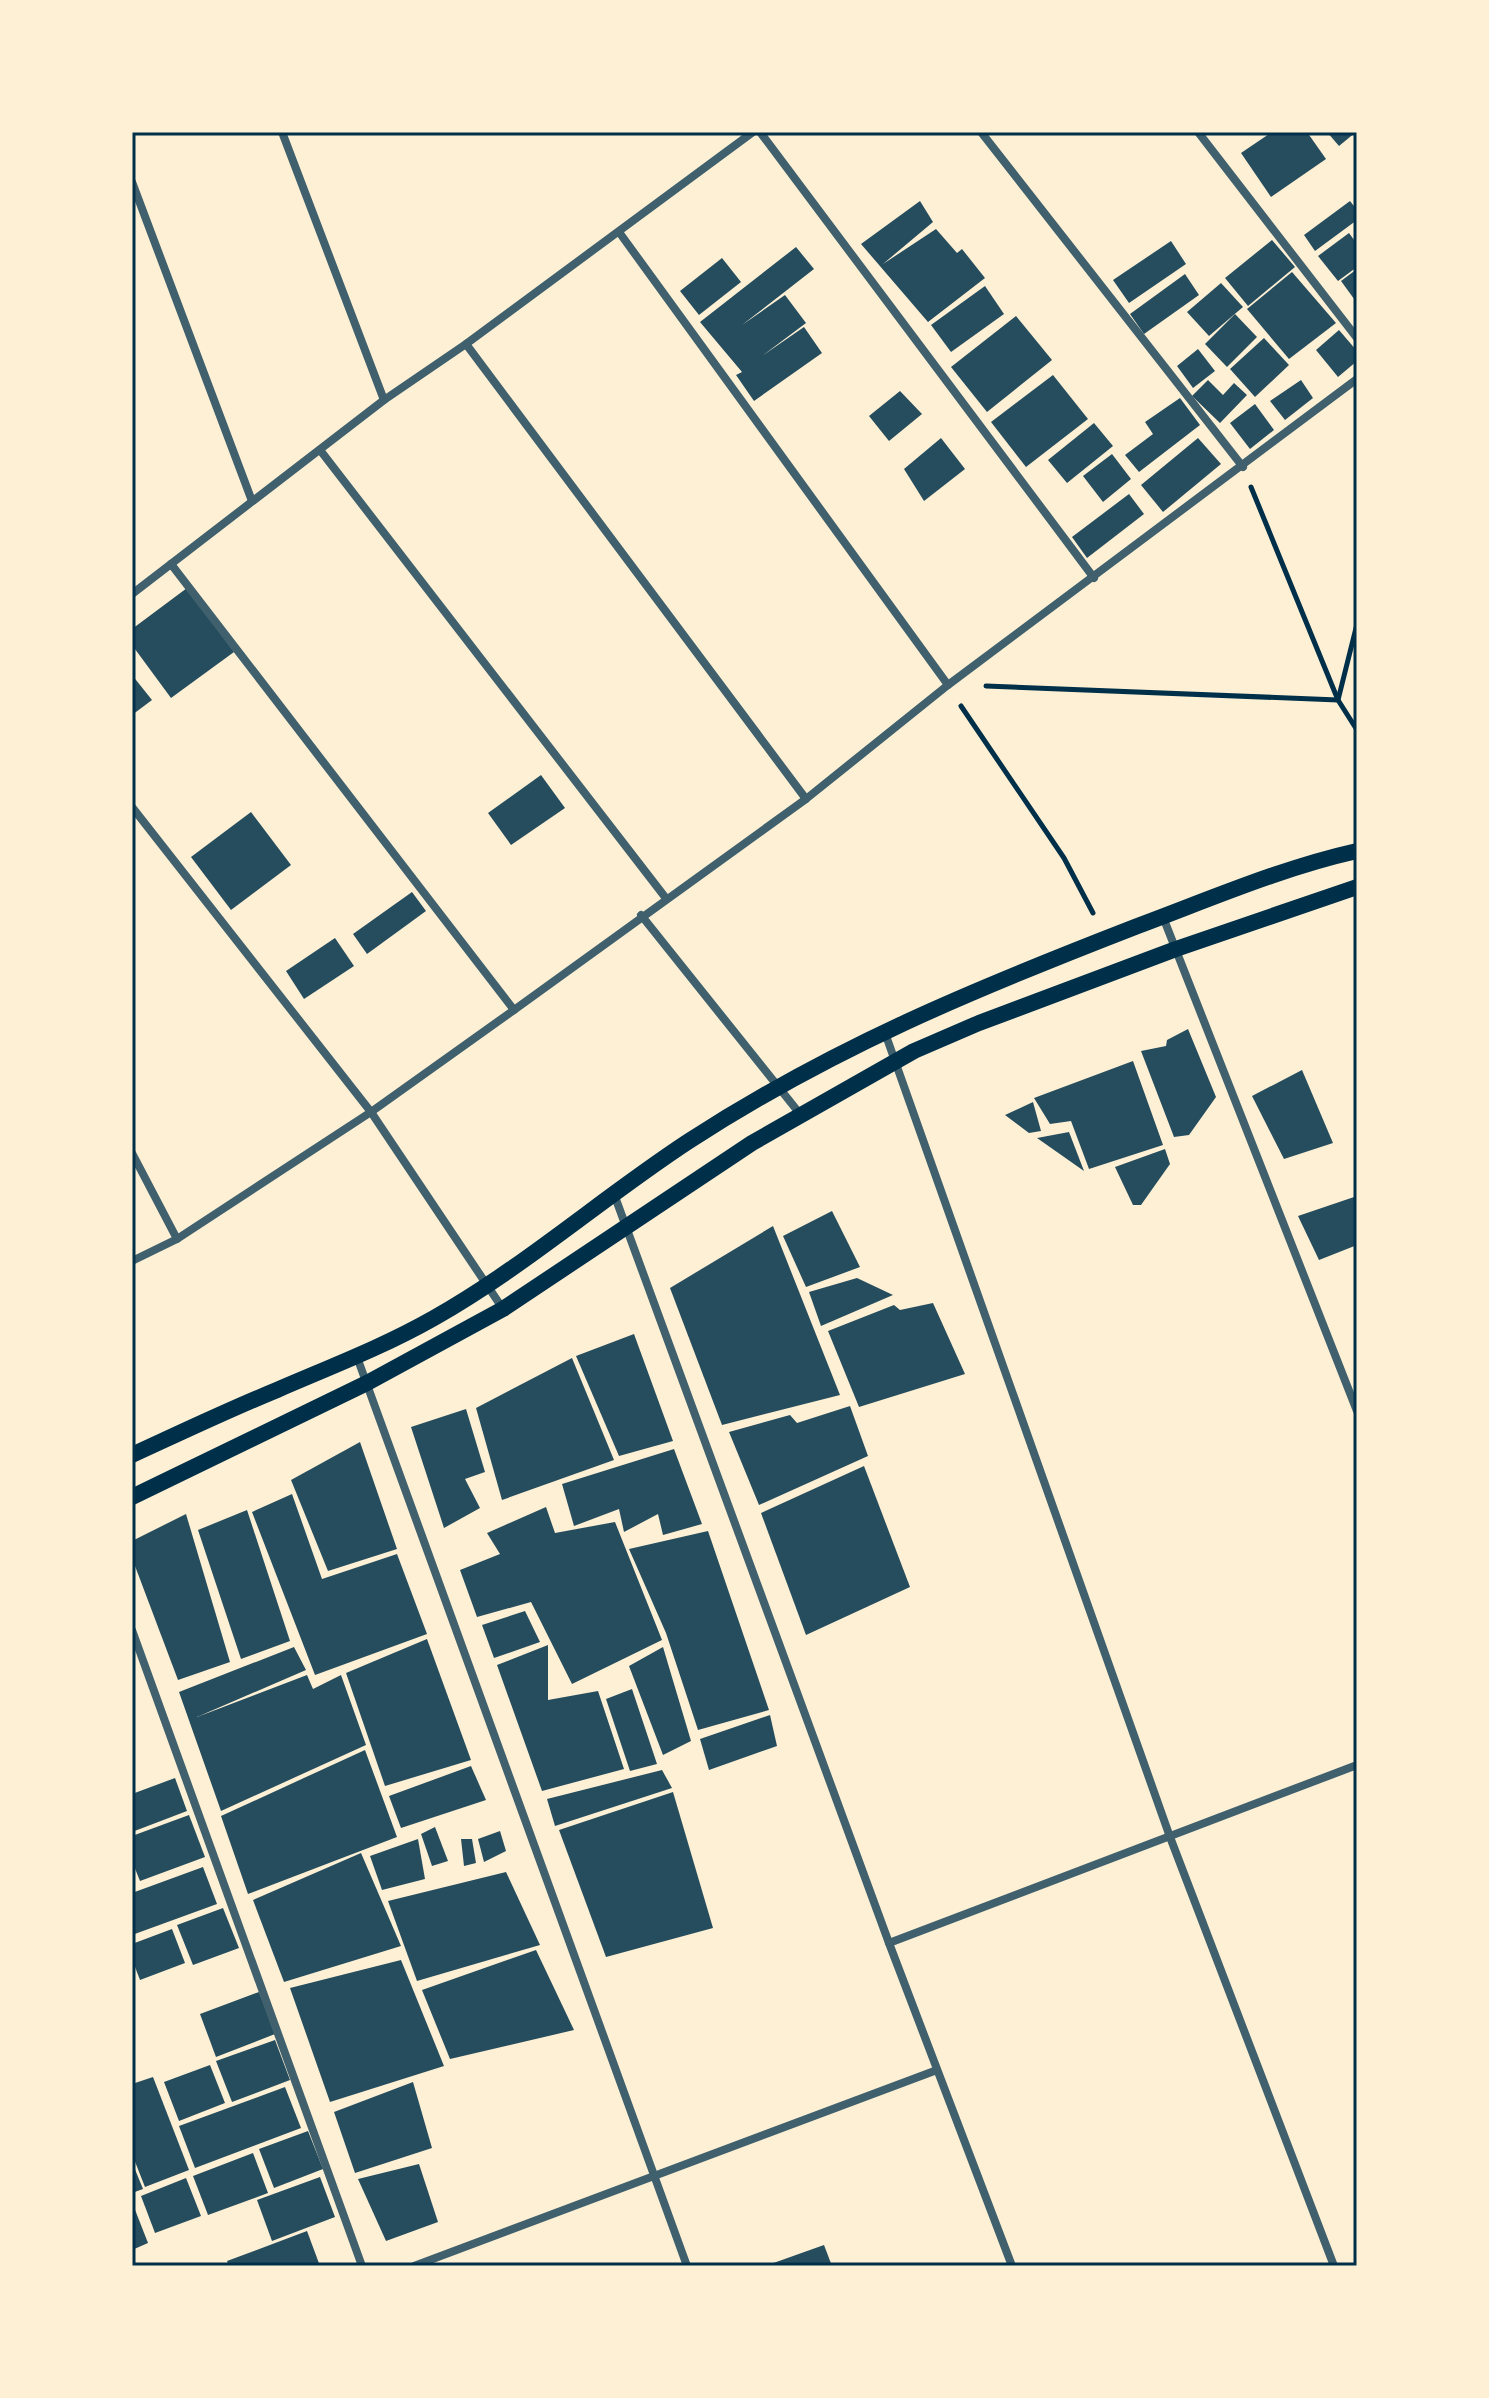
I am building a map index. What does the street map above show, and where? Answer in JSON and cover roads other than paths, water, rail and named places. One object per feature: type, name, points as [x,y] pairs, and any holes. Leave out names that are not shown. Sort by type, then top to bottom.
[{"type":"main road","points":[[132,1455],[357,1356],[434,1318],[487,1285],[688,1142],[778,1087],[884,1030],[1163,917],[1283,872],[1357,851]]},
{"type":"main road","points":[[132,1497],[367,1383],[503,1309],[800,1114],[895,1061],[979,1023],[1176,949],[1357,887]]},
{"type":"street","points":[[282,132],[384,400]]},
{"type":"street","points":[[132,594],[384,400],[466,344],[753,132]]},
{"type":"street","points":[[760,132],[1094,578]]},
{"type":"street","points":[[981,132],[1243,467]]},
{"type":"street","points":[[1198,132],[1357,338]]},
{"type":"street","points":[[132,182],[252,501]]},
{"type":"street","points":[[619,232],[948,685]]},
{"type":"street","points":[[466,344],[806,799]]},
{"type":"street","points":[[132,1261],[177,1239],[371,1112],[514,1010],[665,897],[806,799],[948,685],[1357,379]]},
{"type":"street","points":[[320,450],[665,897]]},
{"type":"street","points":[[171,564],[514,1010]]},
{"type":"street","points":[[132,807],[371,1112],[503,1309]]},
{"type":"street","points":[[641,915],[800,1114]]},
{"type":"street","points":[[1163,917],[1357,1411]]},
{"type":"street","points":[[884,1030],[1170,1837],[1334,2266]]},
{"type":"street","points":[[132,1153],[177,1239]]},
{"type":"street","points":[[614,1194],[889,1943],[1012,2266]]},
{"type":"street","points":[[357,1356],[687,2266]]},
{"type":"street","points":[[132,1630],[362,2266]]},
{"type":"street","points":[[889,1943],[1357,1765]]},
{"type":"street","points":[[414,2266],[937,2070]]}]
